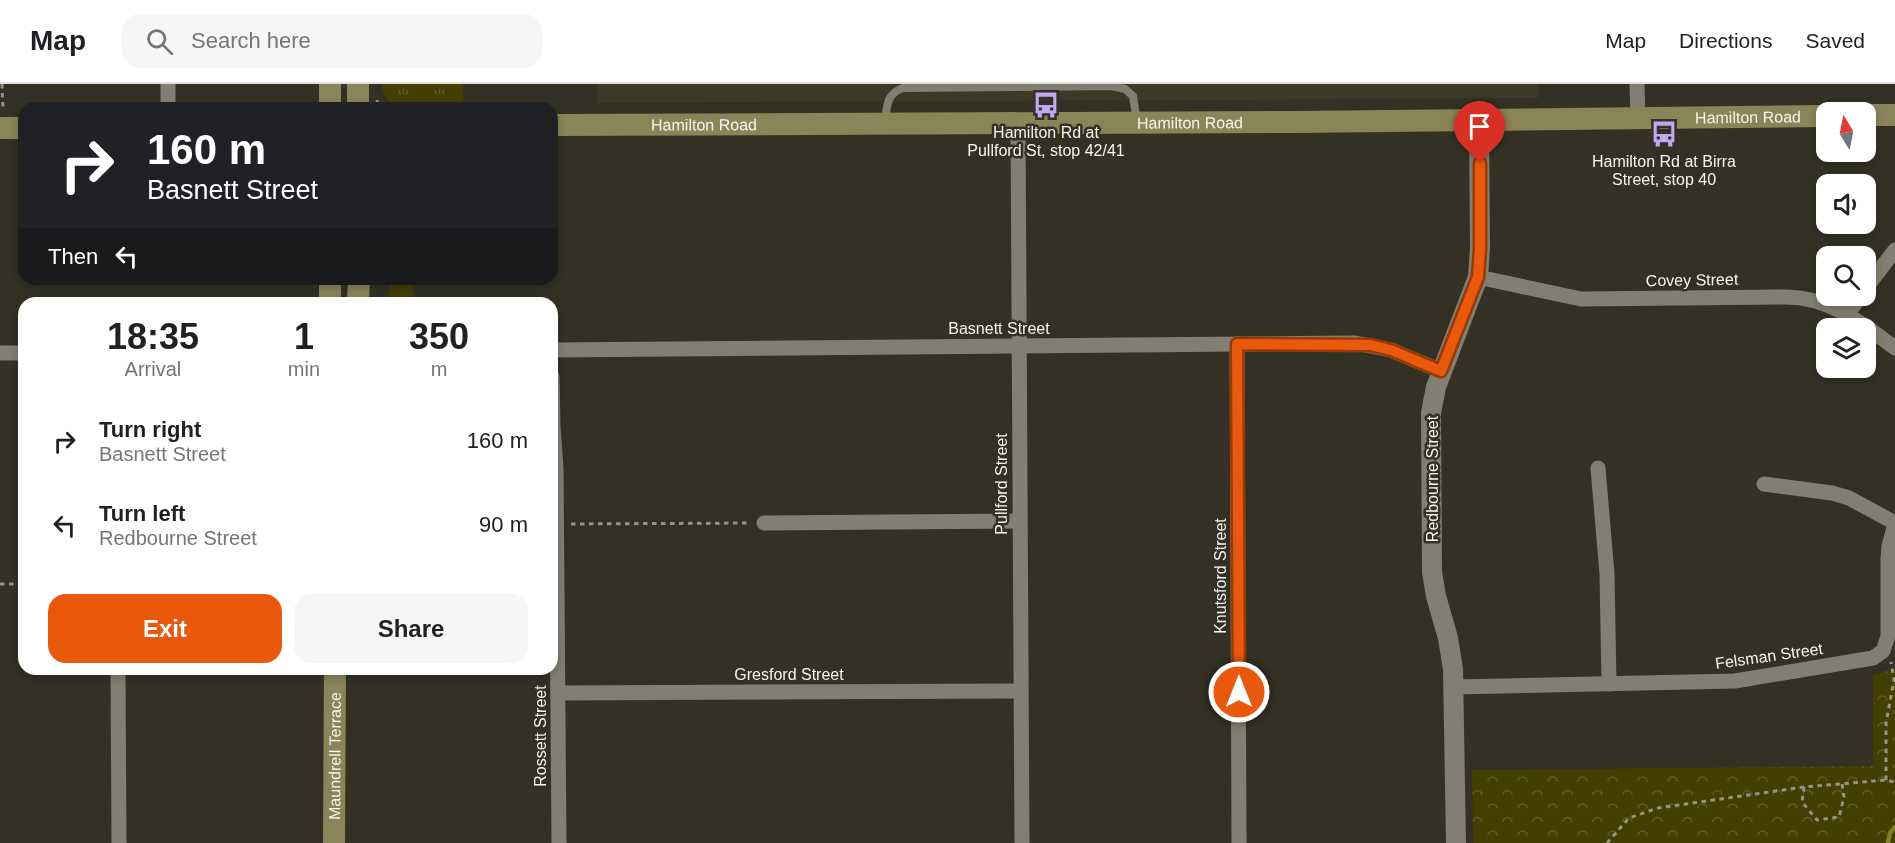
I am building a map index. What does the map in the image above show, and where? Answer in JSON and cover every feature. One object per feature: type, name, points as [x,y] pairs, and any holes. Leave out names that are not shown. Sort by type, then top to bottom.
[{"type":"main road","points":[[330,84],[330,102]]},
{"type":"main road","points":[[358,84],[369,102]]},
{"type":"main road","points":[[1876,115],[1895,115]]},
{"type":"main road","name":"Hamilton Road","points":[[558,125],[885,125],[1816,116]]},
{"type":"main road","points":[[1,120],[18,126]]},
{"type":"main road","name":"Maundrell Terrace","points":[[334,843],[335,675]]},
{"type":"street","points":[[168,84],[168,102]]},
{"type":"street","points":[[1637,84],[1638,118]]},
{"type":"street","name":"Redbourne Street","points":[[1456,843],[1452,655],[1432,572],[1431,412],[1441,371],[1478,277],[1480,248],[1479,120]]},
{"type":"street","name":"Pullford Street","points":[[1018,124],[1022,843]]},
{"type":"street","points":[[1876,275],[1895,250]]},
{"type":"street","name":"Covey Street","points":[[1478,277],[1581,299],[1798,297],[1824,302],[1847,314],[1895,348]]},
{"type":"street","points":[[1847,314],[1853,306]]},
{"type":"street","name":"Basnett Street","points":[[558,350],[1237,344],[1370,345],[1391,350],[1441,371]]},
{"type":"street","name":"Knutsford Street","points":[[1237,344],[1239,843]]},
{"type":"street","points":[[0,353],[18,353]]},
{"type":"street","points":[[1598,468],[1607,574],[1609,684]]},
{"type":"street","points":[[1764,484],[1832,493],[1849,498],[1895,523],[1889,546],[1889,627],[1887,646],[1883,651]]},
{"type":"street","points":[[764,523],[1019,521]]},
{"type":"street","name":"Felsman Street","points":[[1454,687],[1735,681],[1869,659],[1883,651]]},
{"type":"street","points":[[118,675],[119,843]]},
{"type":"street","name":"Rossett Street","points":[[558,675],[559,843]]},
{"type":"street","name":"Gresford Street","points":[[558,693],[1021,691]]},
{"type":"lane","points":[[885,125],[889,99],[897,90],[903,88],[1075,86],[1111,86],[1125,89],[1133,96],[1137,123]]},
{"type":"path","points":[[1,120],[2,84]]},
{"type":"path","points":[[558,524],[764,523]]},
{"type":"path","points":[[0,584],[18,584]]},
{"type":"path","points":[[1883,651],[1890,659],[1894,680],[1886,723],[1886,780]]},
{"type":"path","points":[[1607,843],[1629,818],[1658,808],[1804,787],[1886,780],[1895,782]]},
{"type":"path","points":[[1804,787],[1802,802],[1817,820],[1839,817],[1844,797],[1842,783]]},
{"type":"shaded area","points":[[597,84],[1538,84],[1538,98],[597,103]]},
{"type":"green space","points":[[382,84],[463,84],[463,102],[390,102]]},
{"type":"green space","points":[[390,285],[413,285],[413,297],[388,297]]},
{"type":"green space","points":[[1895,669],[1895,843],[1473,843],[1472,770],[1873,766],[1873,675]]},
{"type":"waterway","points":[[1888,843],[1890,833],[1895,827]]},
{"type":"place","name":"Hamilton Rd at Pullford St, stop 42/41","points":[[1046,105]]},
{"type":"place","name":"Hamilton Rd at Birra Street, stop 40","points":[[1664,134]]},
{"type":"route","points":[[1239,692],[1237,344],[1355,343],[1391,350],[1441,371],[1478,277],[1480,266],[1480,163]]}]
